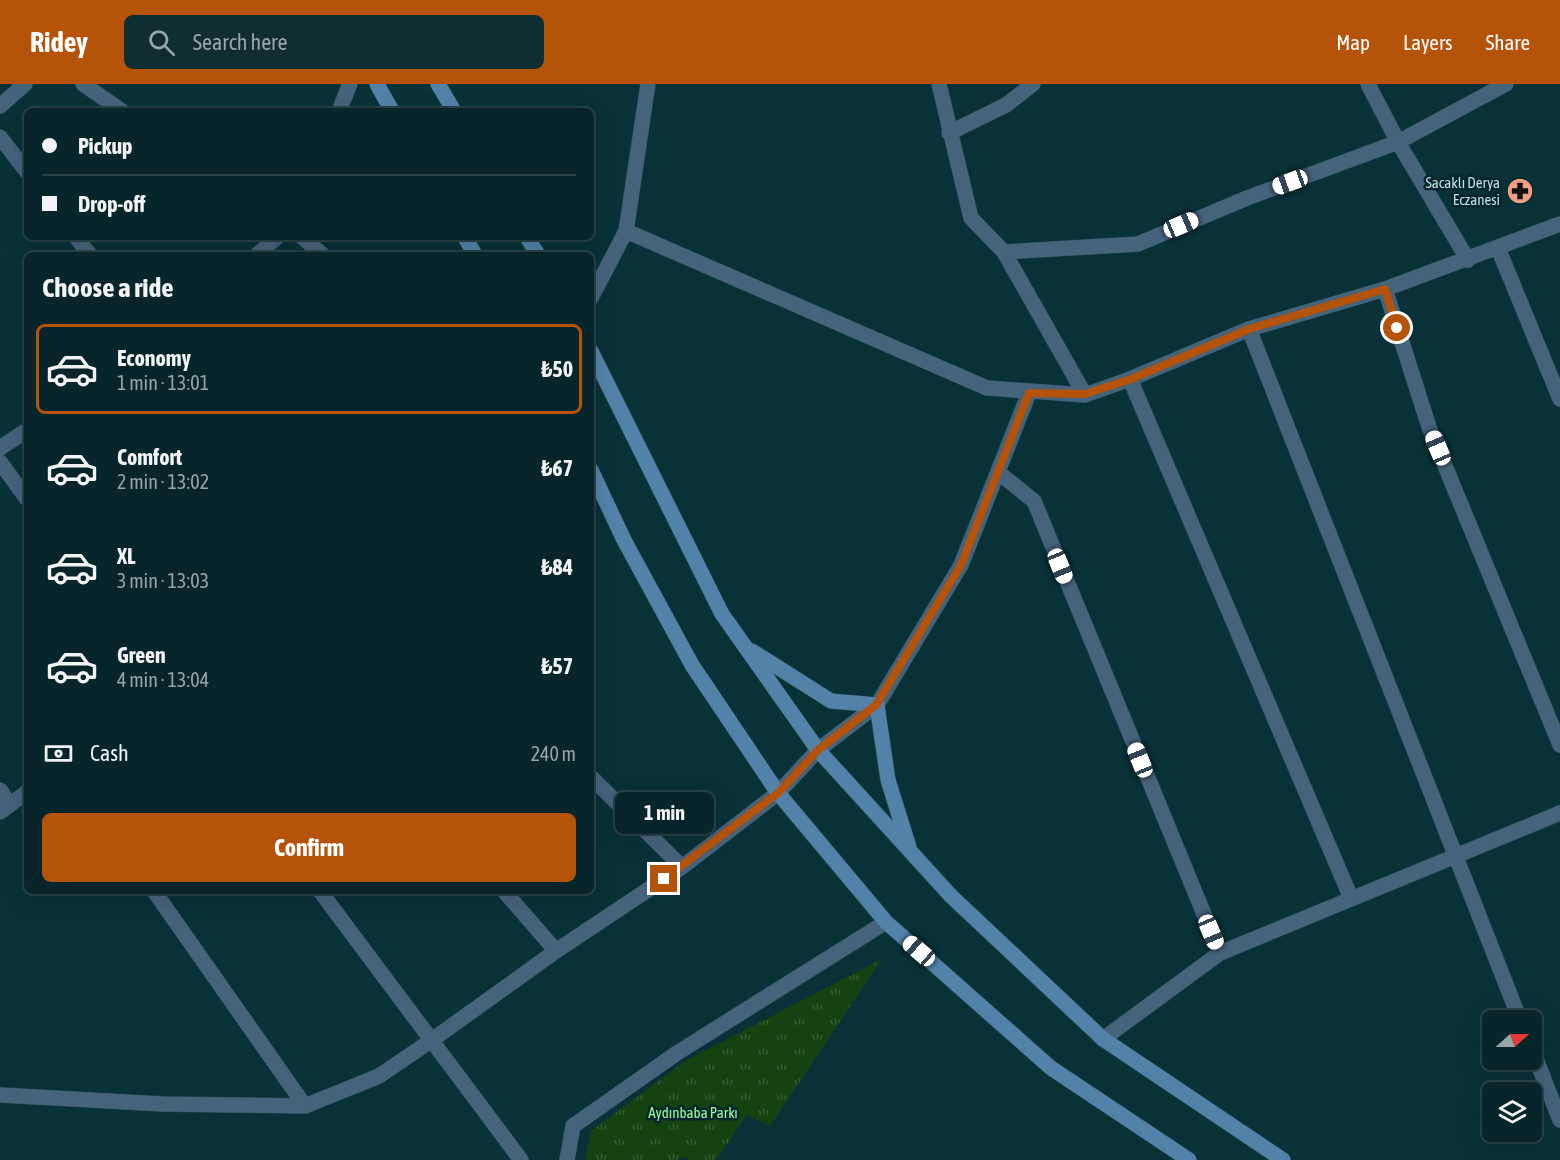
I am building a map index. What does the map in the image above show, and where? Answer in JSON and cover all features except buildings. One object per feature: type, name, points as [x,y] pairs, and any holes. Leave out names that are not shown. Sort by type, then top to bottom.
[{"type":"main road","points":[[377,84],[390,108]]},
{"type":"main road","points":[[438,84],[452,108]]},
{"type":"main road","points":[[594,357],[722,614],[818,750],[951,896],[1103,1039],[1283,1160]]},
{"type":"main road","points":[[594,476],[624,540],[692,665],[778,793],[886,922],[1051,1068],[1188,1160]]},
{"type":"main road","points":[[743,644],[831,701],[876,705],[888,780],[911,852]]},
{"type":"street","points":[[0,106],[25,84]]},
{"type":"street","points":[[83,84],[118,108]]},
{"type":"street","points":[[594,292],[626,231],[648,84]]},
{"type":"street","points":[[939,84],[971,218],[1004,252],[1085,394]]},
{"type":"street","points":[[949,133],[1006,105],[1033,84]]},
{"type":"street","points":[[1368,84],[1398,142],[1468,260]]},
{"type":"street","points":[[1004,252],[1138,244],[1247,198],[1398,142],[1506,84]]},
{"type":"street","points":[[340,108],[348,85]]},
{"type":"street","points":[[0,137],[24,168]]},
{"type":"street","points":[[626,231],[987,388],[1029,393],[1085,394],[1131,379],[1249,329],[1385,289],[1560,224]]},
{"type":"street","points":[[78,240],[88,252]]},
{"type":"street","points":[[261,252],[274,240]]},
{"type":"street","points":[[306,240],[320,252]]},
{"type":"street","points":[[1497,248],[1556,376],[1560,399]]},
{"type":"street","points":[[1385,289],[1429,427],[1560,745]]},
{"type":"street","points":[[1249,329],[1516,1010]]},
{"type":"street","points":[[1131,379],[1351,898]]},
{"type":"street","points":[[0,1095],[162,1104],[305,1106],[379,1076],[432,1040],[556,951],[682,867],[778,793],[818,750],[876,705],[961,565],[1029,393]]},
{"type":"street","points":[[0,448],[24,432]]},
{"type":"street","points":[[0,462],[24,495]]},
{"type":"street","points":[[999,473],[1034,501],[1220,953]]},
{"type":"street","points":[[594,780],[682,867]]},
{"type":"street","points":[[0,790],[5,808],[24,794]]},
{"type":"street","points":[[1103,1039],[1220,953],[1560,813]]},
{"type":"street","points":[[156,894],[305,1106]]},
{"type":"street","points":[[322,894],[521,1160]]},
{"type":"street","points":[[507,894],[556,951]]},
{"type":"street","points":[[567,1160],[573,1126],[677,1053],[886,922]]},
{"type":"street","points":[[1540,1070],[1560,1120]]},
{"type":"green space","name":"Aydınbaba Parkı","points":[[882,959],[770,1126],[747,1115],[716,1160],[690,1160],[682,1156],[679,1160],[585,1160],[591,1131],[687,1060]]},
{"type":"place","name":"Sacaklı Derya Eczanesi","points":[[1520,191]]},
{"type":"route","points":[[664,879],[778,793],[818,750],[876,705],[961,565],[1029,393],[1085,394],[1131,379],[1249,329],[1385,289],[1397,328]]}]
